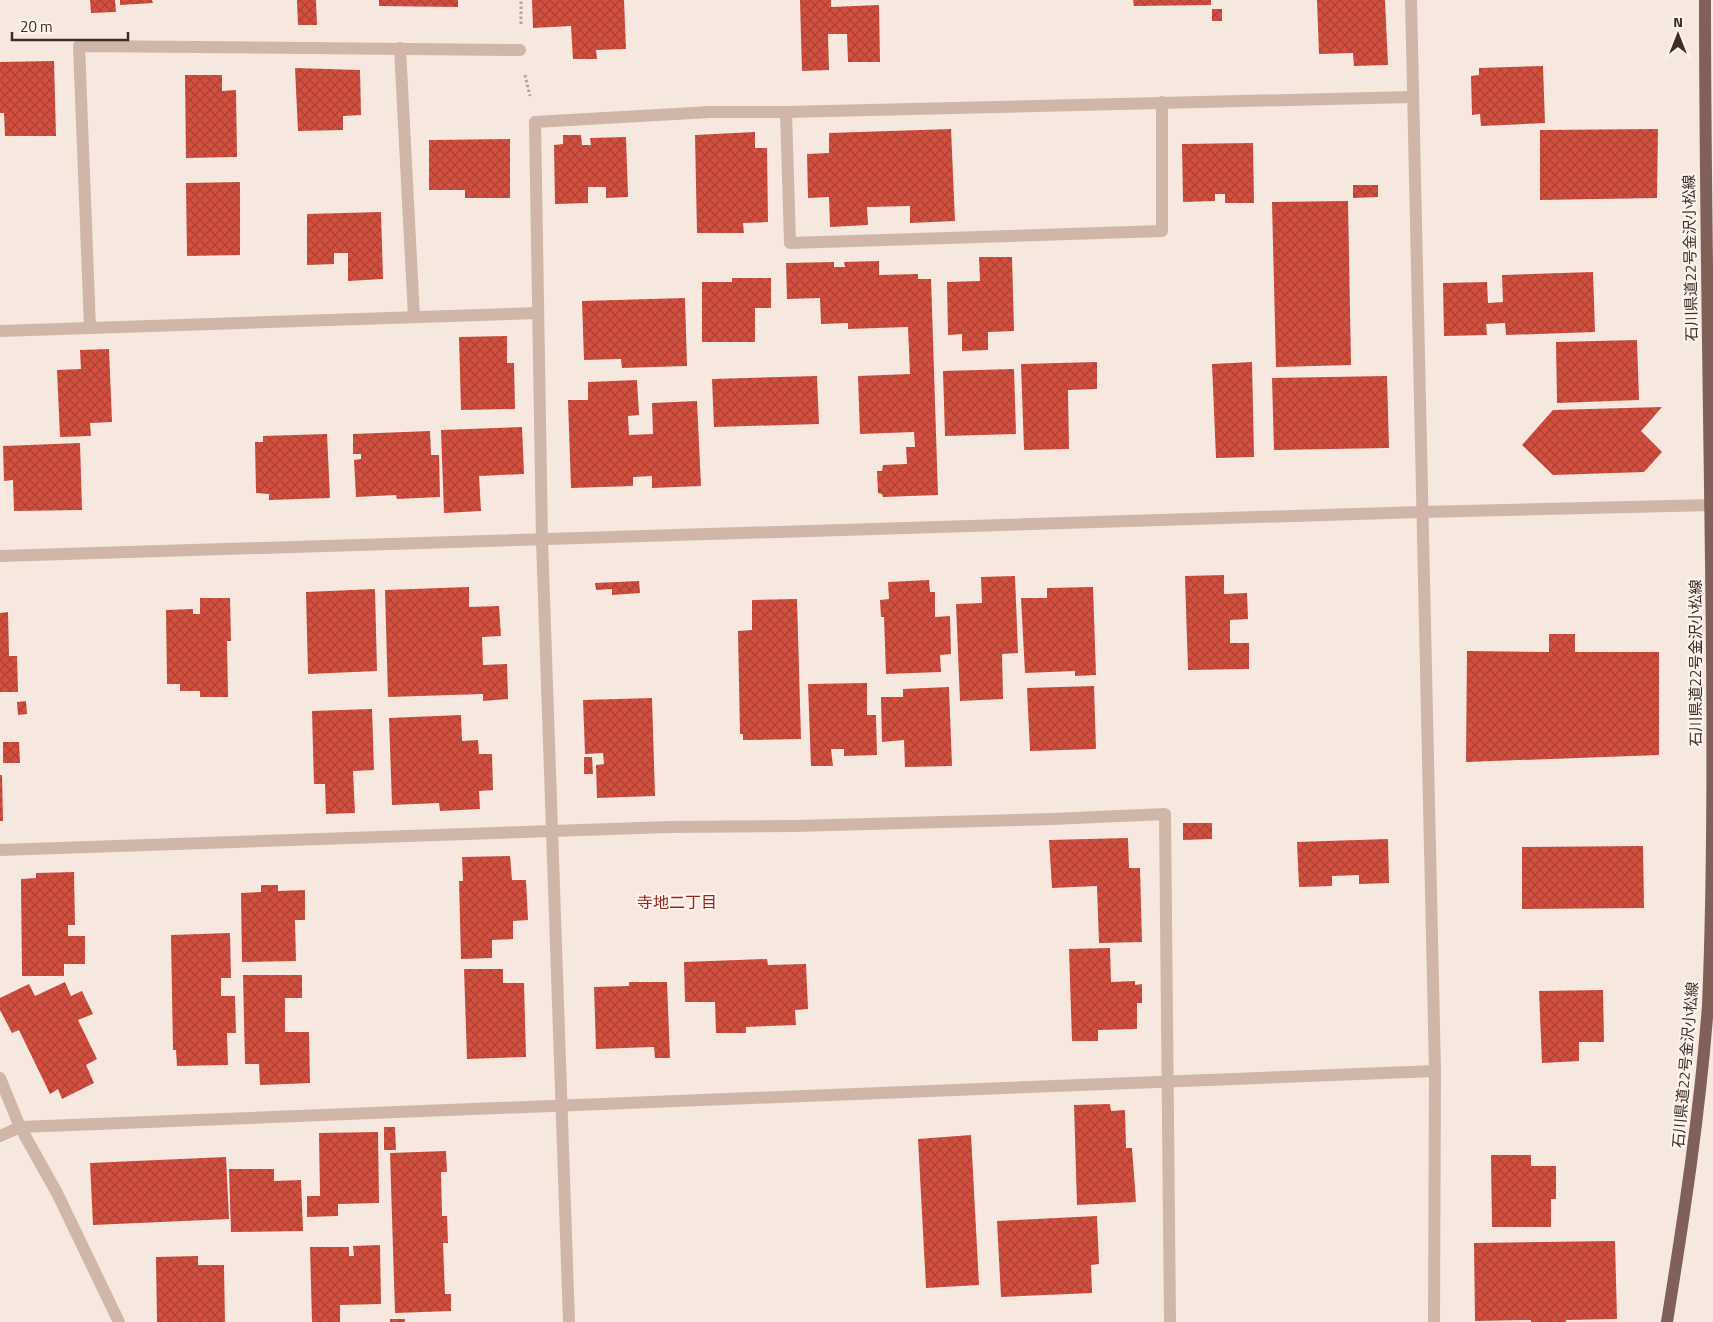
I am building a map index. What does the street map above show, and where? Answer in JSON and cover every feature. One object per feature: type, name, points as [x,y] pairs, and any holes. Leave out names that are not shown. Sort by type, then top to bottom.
[{"type":"main road","name":"石川県道22号金沢小松線","points":[[1667,1322],[1697,1124],[1708,1002],[1712,884],[1712,505],[1705,194],[1705,0]]},
{"type":"street","points":[[1410,0],[1435,1071],[1434,1322]]},
{"type":"street","points":[[90,328],[79,46],[520,50]]},
{"type":"street","points":[[400,48],[414,317]]},
{"type":"street","points":[[570,1322],[542,540],[535,122],[710,112],[786,112],[1412,97]]},
{"type":"street","points":[[786,112],[790,243],[1162,231],[1162,102]]},
{"type":"street","points":[[0,331],[538,313]]},
{"type":"street","points":[[0,556],[1421,512],[1712,505]]},
{"type":"street","points":[[0,850],[669,827],[794,826],[1165,814],[1170,1322]]},
{"type":"street","points":[[0,1136],[20,1127],[1435,1071]]},
{"type":"street","points":[[0,1078],[20,1127],[57,1193],[119,1322]]},
{"type":"building","points":[[90,0],[115,0],[116,12],[91,13]]},
{"type":"building","points":[[120,0],[152,0],[153,3],[120,5]]},
{"type":"building","points":[[297,0],[316,0],[317,25],[298,25]]},
{"type":"building","points":[[379,0],[458,0],[458,7],[379,6]]},
{"type":"building","points":[[532,0],[624,0],[626,49],[596,50],[597,59],[573,59],[571,26],[533,28]]},
{"type":"building","points":[[800,0],[831,0],[831,7],[879,5],[880,62],[848,62],[847,34],[828,34],[829,70],[802,71]]},
{"type":"building","points":[[1133,0],[1211,0],[1211,5],[1134,6]]},
{"type":"building","points":[[1317,0],[1385,0],[1388,65],[1354,66],[1353,53],[1319,54]]},
{"type":"building","points":[[1212,9],[1222,9],[1222,21],[1212,21]]},
{"type":"building","points":[[54,61],[56,136],[5,136],[4,113],[0,113],[0,62]]},
{"type":"building","points":[[1543,66],[1545,123],[1481,126],[1480,114],[1472,115],[1471,76],[1479,75],[1479,68]]},
{"type":"building","points":[[295,68],[360,70],[361,115],[343,116],[343,130],[298,131]]},
{"type":"building","points":[[185,75],[222,75],[222,91],[236,90],[237,157],[186,158]]},
{"type":"building","points":[[951,129],[955,221],[910,223],[910,206],[867,207],[868,225],[830,227],[829,197],[808,198],[807,154],[829,153],[829,133]]},
{"type":"building","points":[[1658,129],[1657,198],[1540,200],[1540,130]]},
{"type":"building","points":[[755,132],[755,148],[767,148],[768,222],[743,223],[744,233],[697,233],[695,135]]},
{"type":"building","points":[[563,135],[581,135],[582,145],[591,145],[590,138],[626,137],[628,197],[606,198],[606,187],[588,187],[588,203],[555,204],[554,145],[563,144]]},
{"type":"building","points":[[510,139],[510,198],[465,198],[465,190],[429,190],[429,140]]},
{"type":"building","points":[[1253,143],[1254,203],[1225,203],[1225,194],[1215,194],[1215,201],[1183,202],[1182,144]]},
{"type":"building","points":[[240,182],[240,255],[187,256],[186,183]]},
{"type":"building","points":[[1353,185],[1378,185],[1378,197],[1353,198]]},
{"type":"building","points":[[1348,201],[1351,365],[1276,367],[1272,202]]},
{"type":"building","points":[[381,212],[383,279],[348,281],[348,253],[334,253],[334,264],[307,265],[307,214]]},
{"type":"building","points":[[979,257],[1012,257],[1014,331],[988,332],[988,350],[962,351],[962,334],[948,335],[947,282],[980,281]]},
{"type":"building","points":[[879,261],[879,275],[918,274],[918,279],[931,279],[938,495],[883,497],[882,494],[878,493],[877,471],[882,471],[883,465],[907,464],[906,447],[915,447],[914,432],[860,434],[858,376],[910,374],[908,327],[848,329],[848,323],[821,324],[820,298],[787,299],[786,263],[834,262],[834,267],[845,267],[844,262]]},
{"type":"building","points":[[1593,272],[1595,332],[1506,335],[1505,323],[1486,324],[1487,335],[1444,336],[1443,283],[1487,282],[1488,303],[1503,302],[1502,275]]},
{"type":"building","points":[[732,278],[771,278],[771,308],[755,308],[755,342],[702,342],[702,282],[732,282]]},
{"type":"building","points":[[685,298],[687,366],[622,368],[621,359],[584,360],[582,301]]},
{"type":"building","points":[[507,336],[507,363],[514,363],[515,409],[461,410],[459,337]]},
{"type":"building","points":[[1637,340],[1639,400],[1557,403],[1556,342]]},
{"type":"building","points":[[109,349],[112,422],[90,423],[91,436],[60,437],[57,370],[81,369],[80,350]]},
{"type":"building","points":[[1097,362],[1097,389],[1068,390],[1069,449],[1024,450],[1021,364]]},
{"type":"building","points":[[1252,362],[1254,457],[1216,458],[1212,364]]},
{"type":"building","points":[[1014,369],[1016,434],[945,436],[943,371]]},
{"type":"building","points":[[817,376],[819,424],[714,427],[712,379]]},
{"type":"building","points":[[1387,376],[1389,448],[1274,450],[1272,378]]},
{"type":"building","points":[[637,380],[639,415],[628,416],[629,435],[653,434],[652,403],[697,401],[701,486],[652,488],[652,476],[633,477],[633,486],[571,488],[568,400],[588,400],[588,382]]},
{"type":"building","points":[[1662,407],[1641,431],[1662,452],[1644,472],[1553,475],[1522,445],[1553,410]]},
{"type":"building","points":[[522,427],[524,474],[479,476],[481,511],[444,513],[441,430]]},
{"type":"building","points":[[430,431],[431,455],[439,455],[440,497],[397,499],[396,495],[356,497],[354,460],[361,459],[361,454],[353,454],[353,434]]},
{"type":"building","points":[[327,434],[330,498],[269,500],[269,494],[256,493],[255,442],[263,442],[263,436]]},
{"type":"building","points":[[80,443],[82,510],[14,511],[13,480],[4,481],[3,446]]},
{"type":"building","points":[[1224,575],[1224,594],[1247,593],[1248,619],[1230,620],[1230,643],[1249,643],[1249,669],[1188,670],[1185,576]]},
{"type":"building","points":[[1015,576],[1018,653],[1002,654],[1003,699],[960,701],[956,604],[982,603],[981,577]]},
{"type":"building","points":[[929,580],[930,592],[935,592],[935,617],[950,616],[951,654],[940,655],[941,672],[886,674],[884,617],[881,617],[880,600],[889,599],[888,582]]},
{"type":"building","points":[[639,581],[640,593],[612,595],[612,589],[596,590],[595,583]]},
{"type":"building","points":[[469,587],[469,607],[499,606],[501,636],[482,637],[483,665],[507,664],[508,699],[483,701],[483,694],[388,697],[385,590]]},
{"type":"building","points":[[1093,587],[1096,675],[1075,676],[1075,671],[1025,673],[1021,598],[1047,598],[1047,588]]},
{"type":"building","points":[[375,589],[377,671],[308,674],[306,592]]},
{"type":"building","points":[[200,598],[230,598],[231,641],[227,641],[228,697],[200,697],[200,691],[180,691],[180,684],[167,684],[166,610],[193,609],[193,614],[200,614]]},
{"type":"building","points":[[797,599],[801,739],[743,740],[743,734],[740,734],[738,631],[752,630],[752,600]]},
{"type":"building","points":[[8,612],[9,656],[17,656],[18,692],[0,692],[0,613]]},
{"type":"building","points":[[1549,634],[1575,634],[1575,652],[1659,652],[1659,755],[1466,762],[1467,651],[1549,652]]},
{"type":"building","points":[[867,683],[867,715],[876,715],[877,755],[844,756],[844,749],[831,749],[833,766],[811,766],[808,684]]},
{"type":"building","points":[[1094,686],[1096,749],[1030,751],[1027,688]]},
{"type":"building","points":[[949,687],[952,766],[905,767],[904,740],[882,742],[881,697],[903,697],[903,689]]},
{"type":"building","points":[[652,698],[655,796],[597,798],[596,765],[604,764],[603,753],[585,754],[583,700]]},
{"type":"building","points":[[26,701],[27,714],[18,715],[17,702]]},
{"type":"building","points":[[372,709],[374,770],[353,771],[355,813],[326,814],[325,784],[314,784],[312,711]]},
{"type":"building","points":[[461,715],[462,741],[478,740],[479,754],[492,754],[493,790],[479,791],[480,809],[440,811],[439,803],[392,805],[389,718]]},
{"type":"building","points":[[3,742],[19,742],[20,763],[3,763]]},
{"type":"building","points":[[584,757],[592,757],[593,774],[584,774]]},
{"type":"building","points":[[0,775],[2,775],[3,821],[0,821]]},
{"type":"building","points":[[1183,823],[1212,823],[1212,839],[1183,840]]},
{"type":"building","points":[[1128,838],[1129,868],[1140,868],[1142,942],[1099,943],[1097,886],[1052,888],[1049,840]]},
{"type":"building","points":[[1388,839],[1389,883],[1359,884],[1359,875],[1332,876],[1332,886],[1299,887],[1297,842]]},
{"type":"building","points":[[1643,846],[1644,908],[1522,909],[1522,847]]},
{"type":"building","points":[[510,856],[512,880],[526,880],[528,920],[513,921],[513,939],[492,940],[492,958],[461,959],[459,881],[463,881],[462,857]]},
{"type":"building","points":[[74,872],[75,925],[68,925],[68,936],[85,936],[85,964],[64,964],[64,976],[22,976],[21,879],[36,878],[36,873]]},
{"type":"building","points":[[261,885],[278,885],[278,891],[305,890],[305,920],[295,920],[296,961],[242,962],[241,893],[261,892]]},
{"type":"building","points":[[230,933],[231,978],[221,978],[221,996],[235,996],[236,1033],[227,1033],[228,1065],[177,1066],[176,1050],[173,1050],[171,935]]},
{"type":"building","points":[[1110,948],[1111,982],[1135,981],[1135,985],[1142,984],[1142,1003],[1137,1003],[1137,1029],[1098,1030],[1098,1041],[1072,1041],[1069,949]]},
{"type":"building","points":[[767,959],[768,965],[806,964],[808,1009],[795,1010],[796,1025],[746,1027],[746,1033],[716,1033],[715,1002],[685,1002],[684,962]]},
{"type":"building","points":[[464,969],[503,969],[503,983],[524,983],[526,1057],[467,1059]]},
{"type":"building","points":[[243,975],[302,975],[302,998],[285,998],[285,1032],[309,1032],[310,1083],[260,1085],[259,1064],[245,1064]]},
{"type":"building","points":[[65,982],[71,996],[82,991],[93,1014],[78,1020],[97,1059],[86,1065],[94,1083],[62,1099],[58,1089],[50,1094],[19,1030],[12,1033],[0,1010],[0,998],[29,984],[35,996]]},
{"type":"building","points":[[629,982],[667,982],[670,1058],[655,1058],[654,1047],[596,1049],[594,987],[629,986]]},
{"type":"building","points":[[1603,990],[1604,1042],[1579,1042],[1579,1061],[1542,1063],[1539,991]]},
{"type":"building","points":[[1110,1104],[1111,1111],[1125,1110],[1126,1148],[1132,1148],[1136,1202],[1077,1205],[1074,1105]]},
{"type":"building","points":[[384,1127],[395,1127],[396,1150],[384,1150]]},
{"type":"building","points":[[378,1132],[379,1203],[338,1204],[338,1216],[307,1217],[307,1196],[320,1196],[319,1133]]},
{"type":"building","points":[[971,1135],[979,1285],[926,1288],[918,1139]]},
{"type":"building","points":[[446,1151],[447,1172],[441,1172],[442,1216],[447,1216],[448,1243],[443,1243],[445,1294],[451,1294],[451,1311],[395,1313],[390,1153]]},
{"type":"building","points":[[1491,1155],[1531,1155],[1531,1166],[1556,1166],[1556,1199],[1551,1199],[1551,1227],[1492,1227]]},
{"type":"building","points":[[226,1157],[229,1219],[93,1225],[90,1163]]},
{"type":"building","points":[[229,1169],[274,1169],[274,1181],[301,1180],[303,1231],[231,1232]]},
{"type":"building","points":[[1097,1216],[1099,1264],[1091,1265],[1092,1293],[1001,1297],[997,1221]]},
{"type":"building","points":[[1615,1241],[1617,1319],[1566,1320],[1566,1322],[1531,1322],[1531,1320],[1475,1321],[1474,1243]]},
{"type":"building","points":[[380,1245],[381,1304],[340,1305],[340,1322],[312,1322],[310,1247],[349,1247],[349,1256],[354,1256],[353,1246]]},
{"type":"building","points":[[198,1256],[198,1265],[224,1265],[225,1322],[157,1322],[156,1257]]},
{"type":"building","points":[[390,1319],[405,1319],[405,1322],[390,1322]]},
{"type":"district","name":"寺地二丁目","points":[[677,902]]}]
